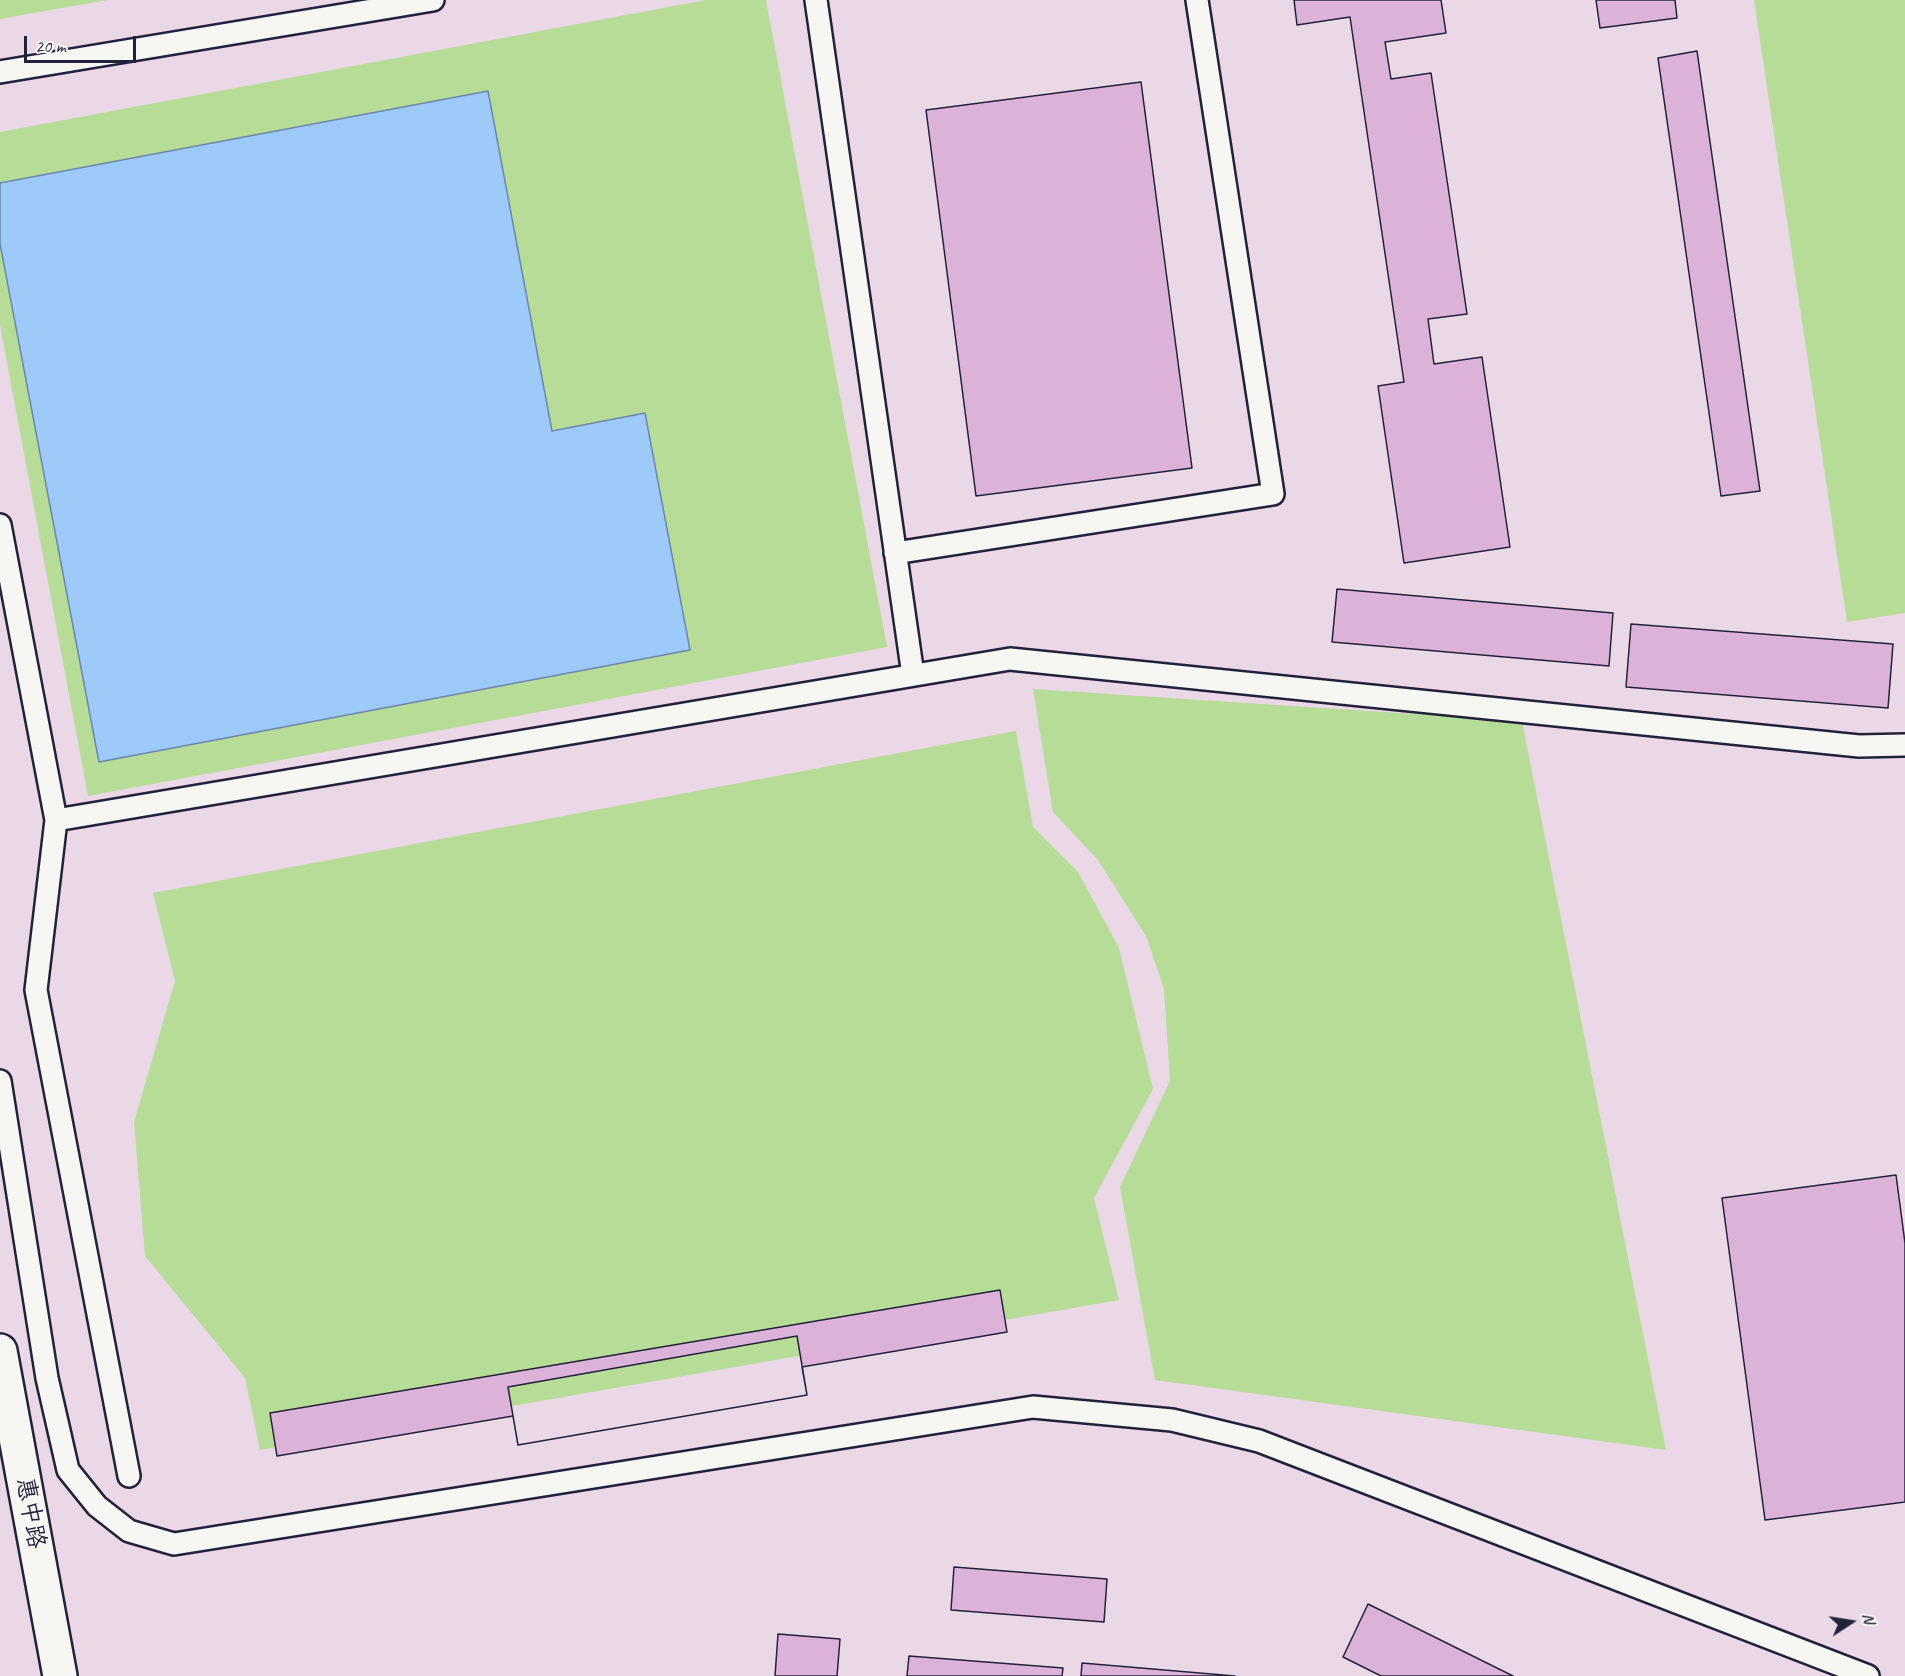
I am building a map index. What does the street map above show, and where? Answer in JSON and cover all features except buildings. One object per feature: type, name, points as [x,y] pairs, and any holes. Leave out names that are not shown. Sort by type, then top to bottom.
[{"type":"street","name":"惠中路","points":[[0,1351],[60,1676]]},
{"type":"street","points":[[38,1556],[80,1676]]},
{"type":"lane","points":[[0,72],[433,0]]},
{"type":"lane","points":[[816,0],[913,675]]},
{"type":"lane","points":[[895,553],[1273,494],[1197,0]]},
{"type":"lane","points":[[0,525],[56,820],[36,990],[129,1476]]},
{"type":"lane","points":[[56,820],[1010,659],[1858,746],[1905,745]]},
{"type":"lane","points":[[0,1081],[47,1378],[68,1470],[97,1506],[129,1531],[174,1544],[1033,1407],[1172,1420],[1259,1441],[1868,1676]]},
{"type":"shaded area","points":[[0,0],[1905,0],[1905,1676],[0,1676]]},
{"type":"green space","points":[[0,0],[107,0],[0,19]]},
{"type":"green space","points":[[706,0],[766,0],[887,647],[88,796],[0,325],[0,132]]},
{"type":"green space","points":[[1754,0],[1905,0],[1905,613],[1847,622]]},
{"type":"green space","points":[[1033,689],[1522,721],[1666,1450],[1155,1380],[1120,1187],[1170,1081],[1164,989],[1146,936],[1098,860],[1053,812]]},
{"type":"green space","points":[[1016,731],[1033,827],[1078,872],[1119,948],[1153,1089],[1094,1198],[1119,1300],[260,1450],[245,1378],[145,1256],[134,1122],[175,981],[153,893]]},
{"type":"water","points":[[488,91],[552,431],[645,413],[690,650],[99,762],[0,244],[0,183]]}]
